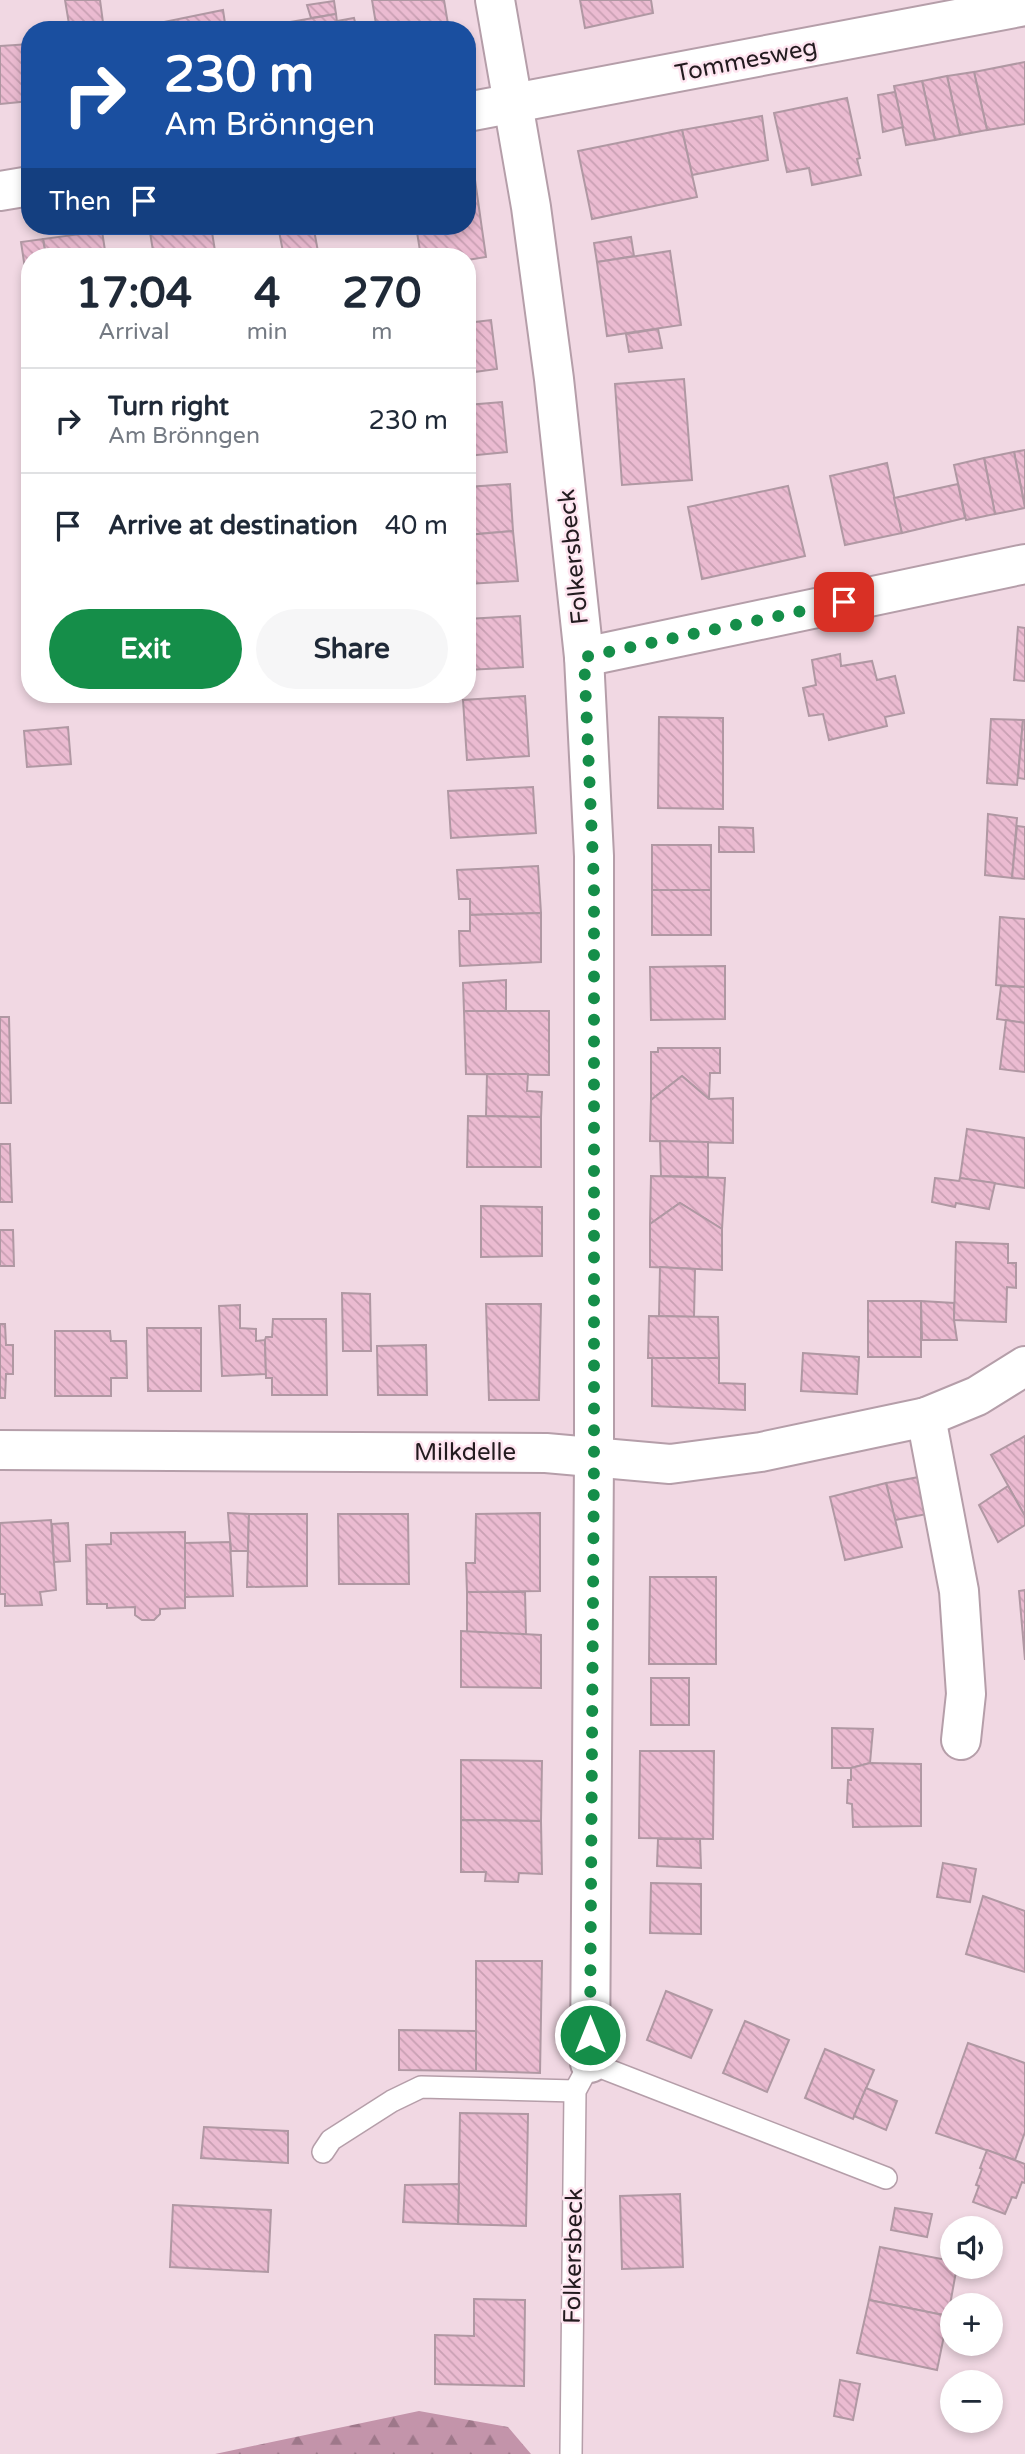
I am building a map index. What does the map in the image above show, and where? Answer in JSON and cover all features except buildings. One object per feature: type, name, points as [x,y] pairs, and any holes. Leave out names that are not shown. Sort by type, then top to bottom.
[{"type":"street","name":"Folkersbeck","points":[[495,0],[531,206],[554,379],[584,657],[594,856],[594,1457],[583,2077]]},
{"type":"street","name":"Tommesweg","points":[[476,110],[1025,6]]},
{"type":"street","points":[[0,191],[21,188]]},
{"type":"street","points":[[584,657],[1025,564]]},
{"type":"street","name":"Milkdelle","points":[[0,1450],[546,1453],[670,1464],[761,1452],[926,1417],[977,1396],[1025,1366]]},
{"type":"street","points":[[926,1417],[959,1591],[966,1694],[961,1740]]},
{"type":"lane","points":[[323,2152],[331,2140],[392,2101],[421,2087],[583,2077],[886,2178]]},
{"type":"lane","name":"Folkersbeck","points":[[571,2454],[583,2077]]},
{"type":"green space","points":[[419,2411],[508,2427],[531,2454],[215,2454]]},
{"type":"route","points":[[590,2035],[594,856],[584,657],[844,602]]}]
